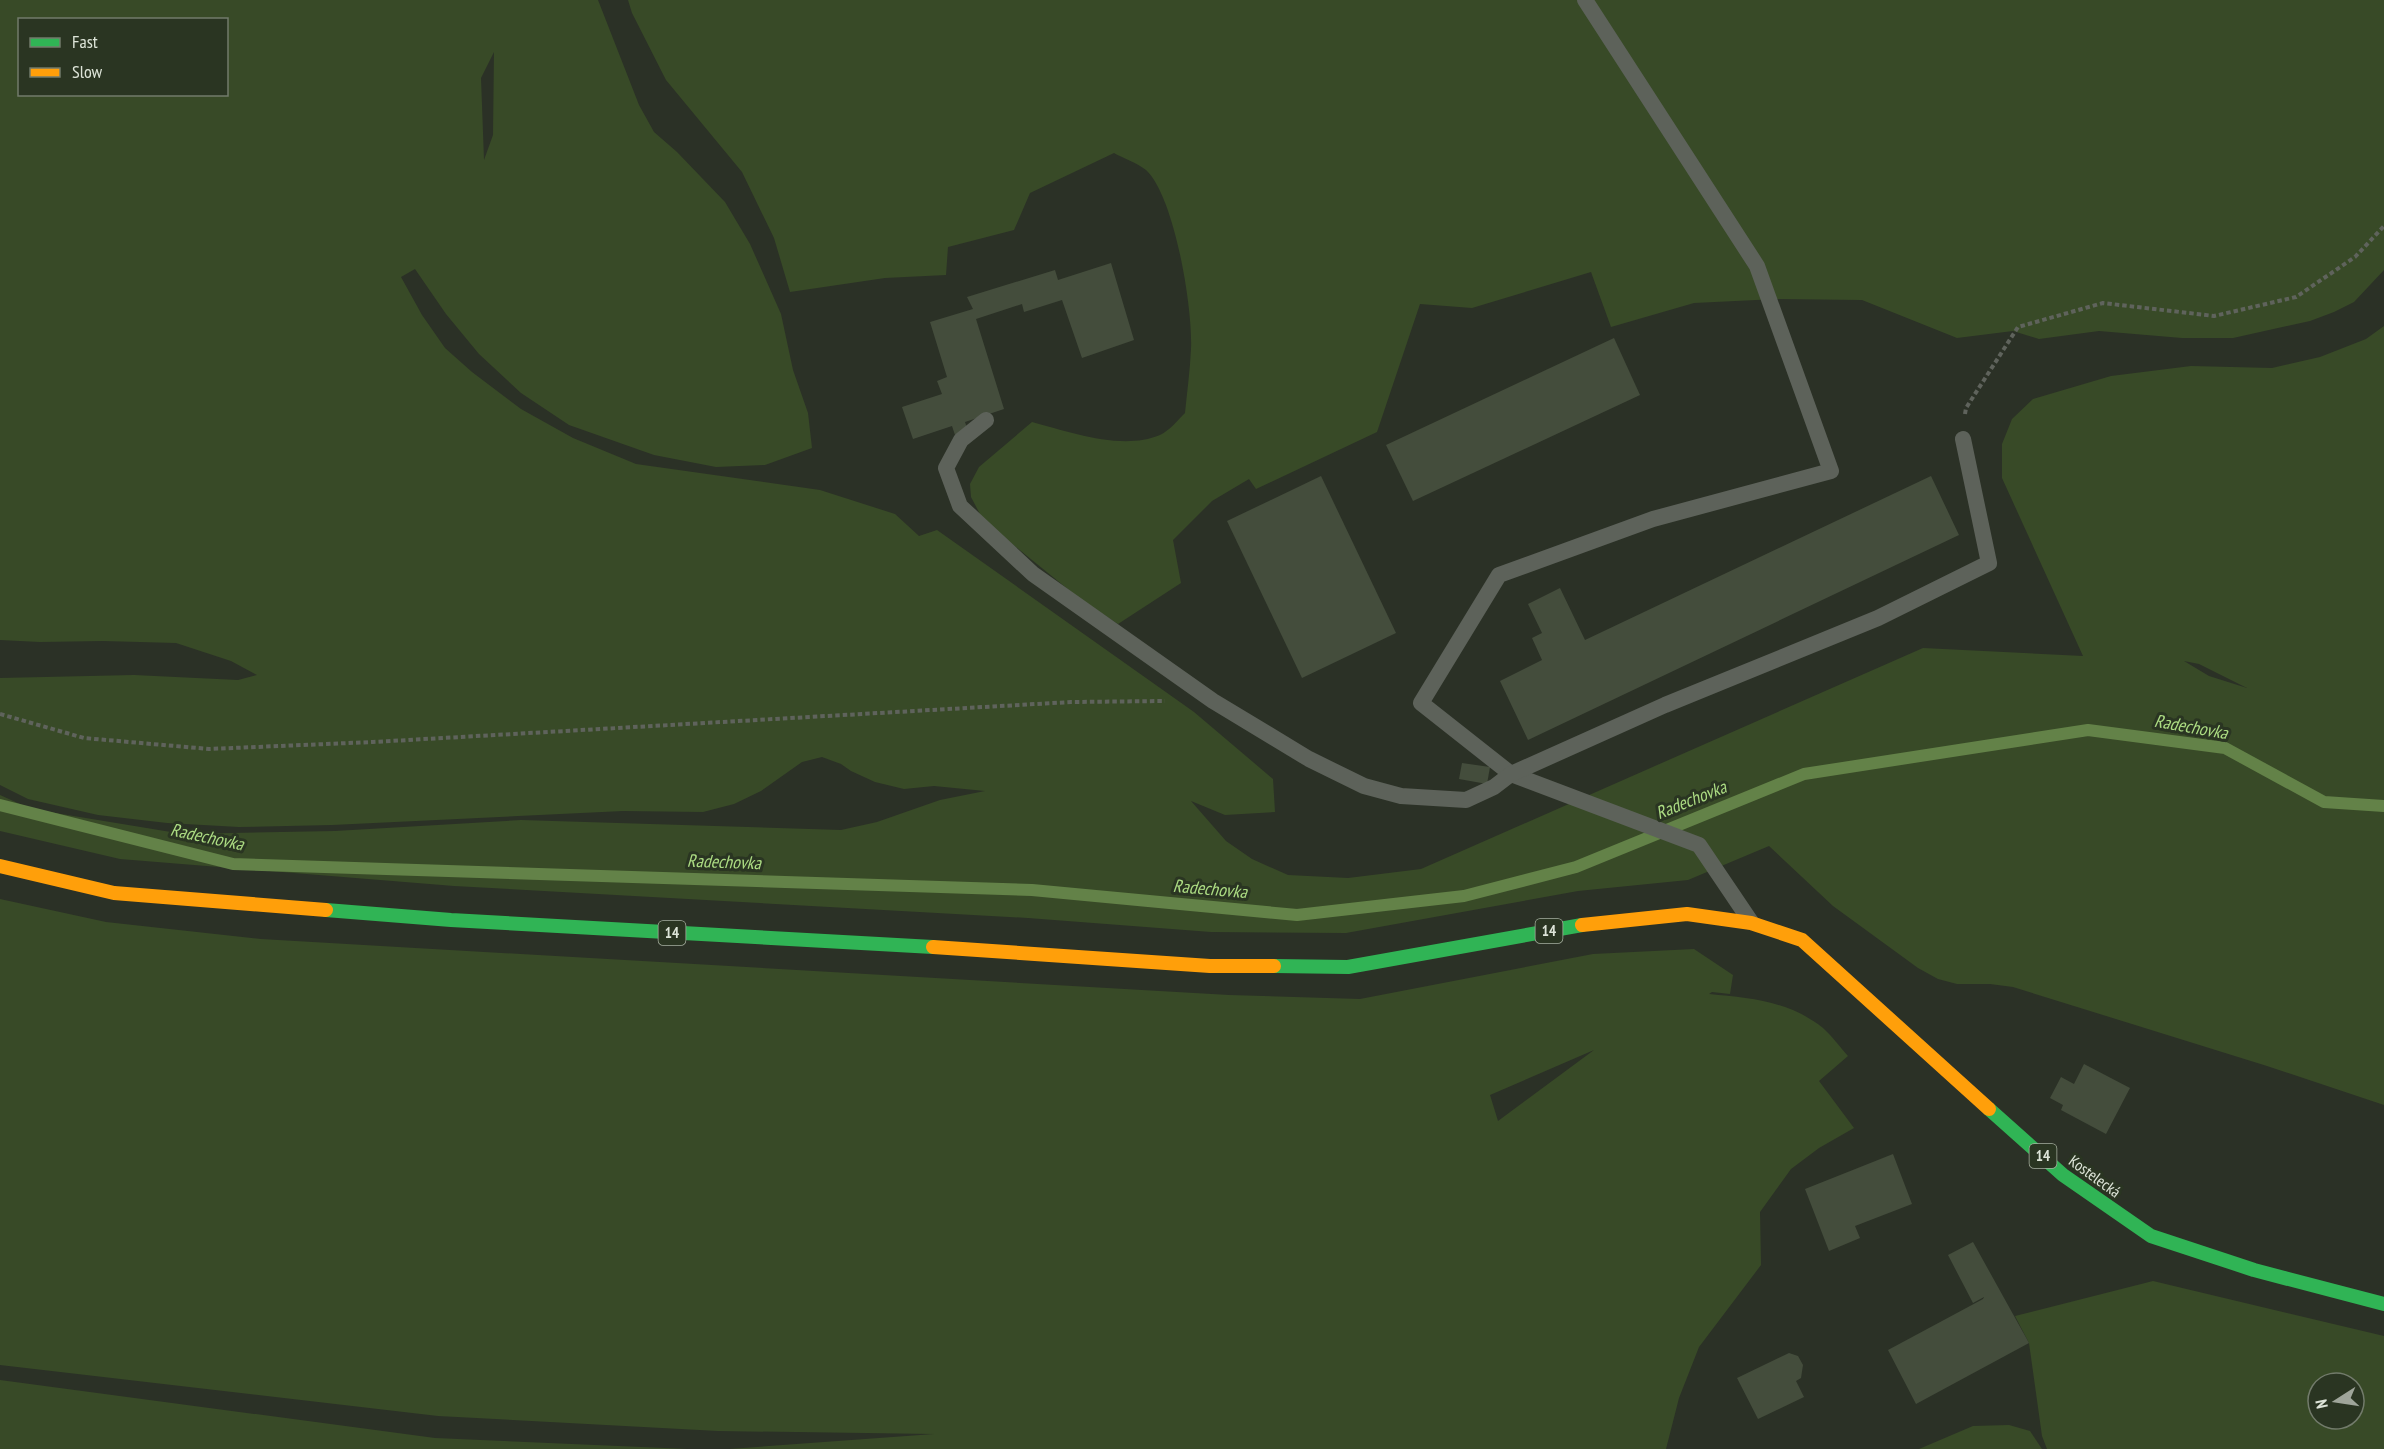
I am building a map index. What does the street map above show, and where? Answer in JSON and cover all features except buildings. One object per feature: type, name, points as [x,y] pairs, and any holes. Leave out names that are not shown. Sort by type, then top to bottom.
[{"type":"main road","name":"14","points":[[0,866],[114,893],[137,895],[451,920],[1014,952],[1210,966],[1348,968],[1583,925],[1687,914],[1751,923]]},
{"type":"main road","name":"Kostelecká","points":[[1751,923],[1802,940],[2063,1175],[2151,1236],[2254,1270],[2384,1304]]},
{"type":"lane","points":[[1585,0],[1757,266],[1831,471],[1653,519],[1499,575],[1421,703],[1511,774],[1699,845],[1751,923]]},
{"type":"lane","points":[[986,420],[961,440],[946,468],[960,506],[1033,574],[1204,694],[1309,759],[1364,786],[1401,796],[1466,800],[1494,787],[1511,774],[1665,705],[1878,618],[1989,563],[1963,439]]},
{"type":"path","points":[[1963,439],[1966,408],[2018,327],[2103,303],[2214,316],[2296,297],[2355,257],[2384,226]]},
{"type":"path","points":[[0,714],[84,738],[209,749],[385,742],[1071,702],[1166,701]]},
{"type":"green space","points":[[0,0],[598,0],[639,105],[654,132],[677,152],[725,202],[750,244],[781,314],[793,370],[808,413],[812,448],[765,465],[716,467],[654,455],[569,425],[521,393],[479,354],[446,314],[415,269],[401,277],[422,315],[445,348],[472,372],[521,409],[573,438],[636,464],[820,490],[895,514],[919,536],[937,530],[1194,712],[1273,779],[1275,812],[1225,815],[1191,801],[1226,841],[1252,859],[1288,875],[1348,878],[1421,869],[1923,648],[2083,656],[2002,478],[2002,444],[2012,419],[2033,399],[2111,376],[2191,366],[2272,368],[2320,357],[2366,339],[2384,326],[2384,1105],[2013,987],[1957,984],[1938,979],[1918,968],[1833,906],[1769,846],[1688,880],[1578,891],[1346,933],[1211,932],[1028,918],[454,886],[120,859],[0,831],[0,795],[31,809],[183,834],[335,831],[521,820],[841,830],[877,822],[940,800],[985,791],[934,786],[904,789],[875,782],[822,757],[802,762],[761,791],[734,804],[703,812],[623,811],[332,825],[239,827],[167,823],[98,815],[28,799],[0,785],[0,678],[134,675],[238,680],[257,675],[231,661],[176,643],[0,640]],"holes":[[[494,52],[493,135],[484,160],[481,78]],[[2184,661],[2199,664],[2247,688],[2209,676]]]},
{"type":"green space","points":[[628,0],[2384,0],[2384,270],[2354,302],[2334,312],[2310,321],[2233,338],[2182,338],[2099,331],[2039,339],[2013,331],[1957,338],[1862,300],[1777,299],[1694,303],[1611,327],[1591,272],[1472,308],[1420,304],[1377,432],[1256,489],[1249,479],[1212,501],[1173,540],[1181,583],[1118,624],[1080,599],[995,530],[981,516],[971,497],[970,484],[979,467],[1032,422],[1079,435],[1113,441],[1129,441],[1160,435],[1185,413],[1191,331],[1185,282],[1174,228],[1166,204],[1146,170],[1114,153],[1030,193],[1014,230],[948,247],[946,275],[885,278],[790,292],[774,238],[742,172],[666,80],[632,13]]},
{"type":"green space","points":[[0,899],[106,922],[261,939],[1229,995],[1360,999],[1593,954],[1694,949],[1733,975],[1730,994],[1712,992],[1709,994],[1755,999],[1797,1012],[1823,1028],[1848,1056],[1819,1081],[1854,1128],[1819,1148],[1791,1169],[1760,1212],[1761,1265],[1699,1347],[1679,1398],[1666,1449],[729,1449],[934,1434],[718,1431],[438,1416],[0,1365]],"holes":[[[1594,1050],[1498,1121],[1490,1095]]]},
{"type":"green space","points":[[2153,1281],[2384,1336],[2384,1449],[2047,1449],[2042,1436],[2029,1343],[2015,1316]]},
{"type":"green space","points":[[0,1380],[435,1438],[688,1449],[0,1449]]},
{"type":"green space","points":[[2009,1425],[2030,1431],[2042,1449],[1919,1449],[1973,1426]]},
{"type":"waterway","name":"Radechovka","points":[[0,805],[233,864],[1032,890],[1297,915],[1464,896],[1576,867],[1804,774],[2088,730],[2225,748],[2324,802],[2384,806]]},
{"type":"traffic: fast","points":[[326,910],[451,920],[933,947]]},
{"type":"traffic: fast","points":[[1274,966],[1348,967],[1582,925]]},
{"type":"traffic: fast","points":[[1989,1109],[2063,1175],[2151,1236],[2254,1270],[2384,1304]]},
{"type":"traffic: slow","points":[[0,866],[114,893],[326,910]]},
{"type":"traffic: slow","points":[[1582,925],[1687,914],[1751,923],[1802,940],[1989,1109]]},
{"type":"traffic: slow","points":[[933,947],[1210,966],[1274,966]]}]
